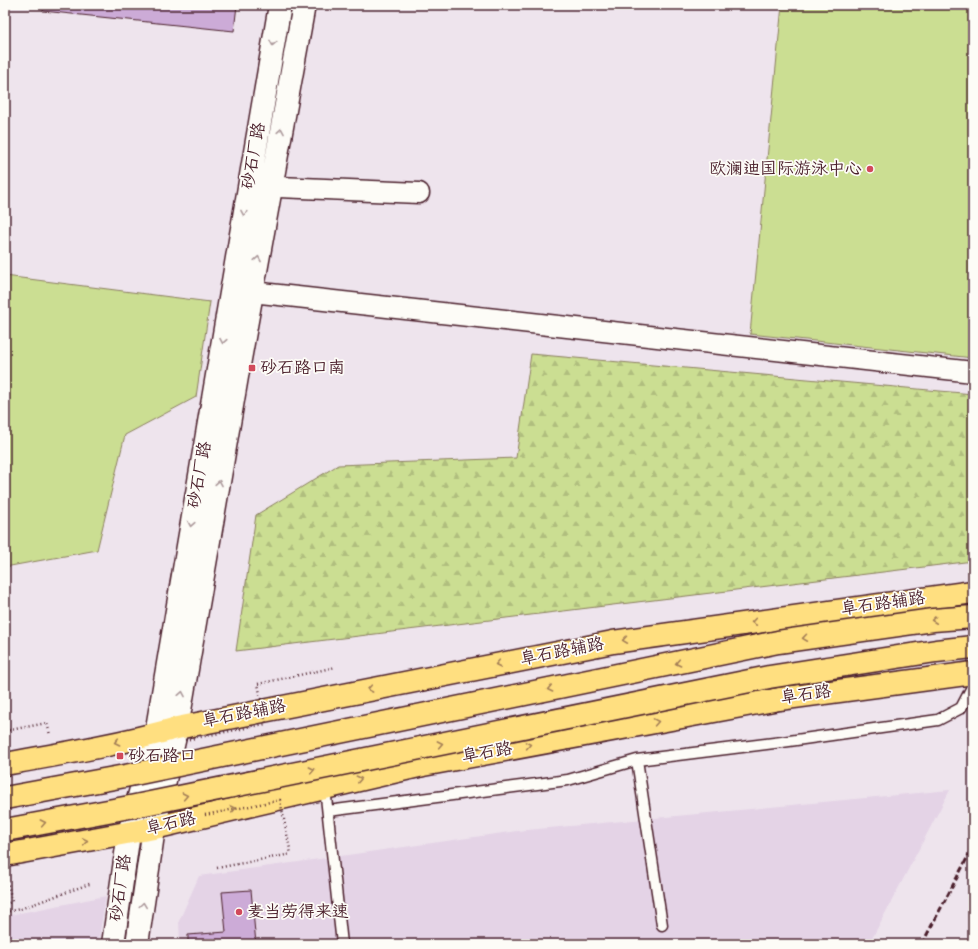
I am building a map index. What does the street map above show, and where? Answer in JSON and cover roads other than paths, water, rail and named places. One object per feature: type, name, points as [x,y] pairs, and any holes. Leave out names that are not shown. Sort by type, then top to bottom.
[{"type":"main road","name":"阜石路辅路","points":[[156,734],[181,734],[613,642],[973,592]]},
{"type":"main road","points":[[5,798],[125,776],[778,642],[933,620],[973,617]]},
{"type":"main road","name":"阜石路","points":[[5,830],[135,806],[769,677],[936,651],[973,647]]},
{"type":"main road","name":"阜石路","points":[[5,856],[154,828],[423,765],[779,699],[973,673]]},
{"type":"main road","points":[[5,764],[156,734]]},
{"type":"street","name":"砂石厂路","points":[[113,944],[129,833],[156,734],[280,5]]},
{"type":"street","name":"砂石厂路","points":[[137,944],[154,828],[181,734],[252,292],[304,5]]},
{"type":"street","points":[[249,186],[418,193]]},
{"type":"street","points":[[252,292],[973,372]]},
{"type":"lane","points":[[328,811],[568,780],[636,760],[782,742],[938,720],[961,708],[973,685]]},
{"type":"lane","points":[[636,760],[662,925]]},
{"type":"lane","points":[[325,788],[342,944]]},
{"type":"railway","points":[[922,944],[973,847]]},
{"type":"place","name":"欧澜迪国际游泳中心","points":[[870,169]]},
{"type":"place","name":"砂石路口南","points":[[252,368]]},
{"type":"place","name":"砂石路口","points":[[120,756]]},
{"type":"place","name":"麦当劳得来速","points":[[239,912]]}]
